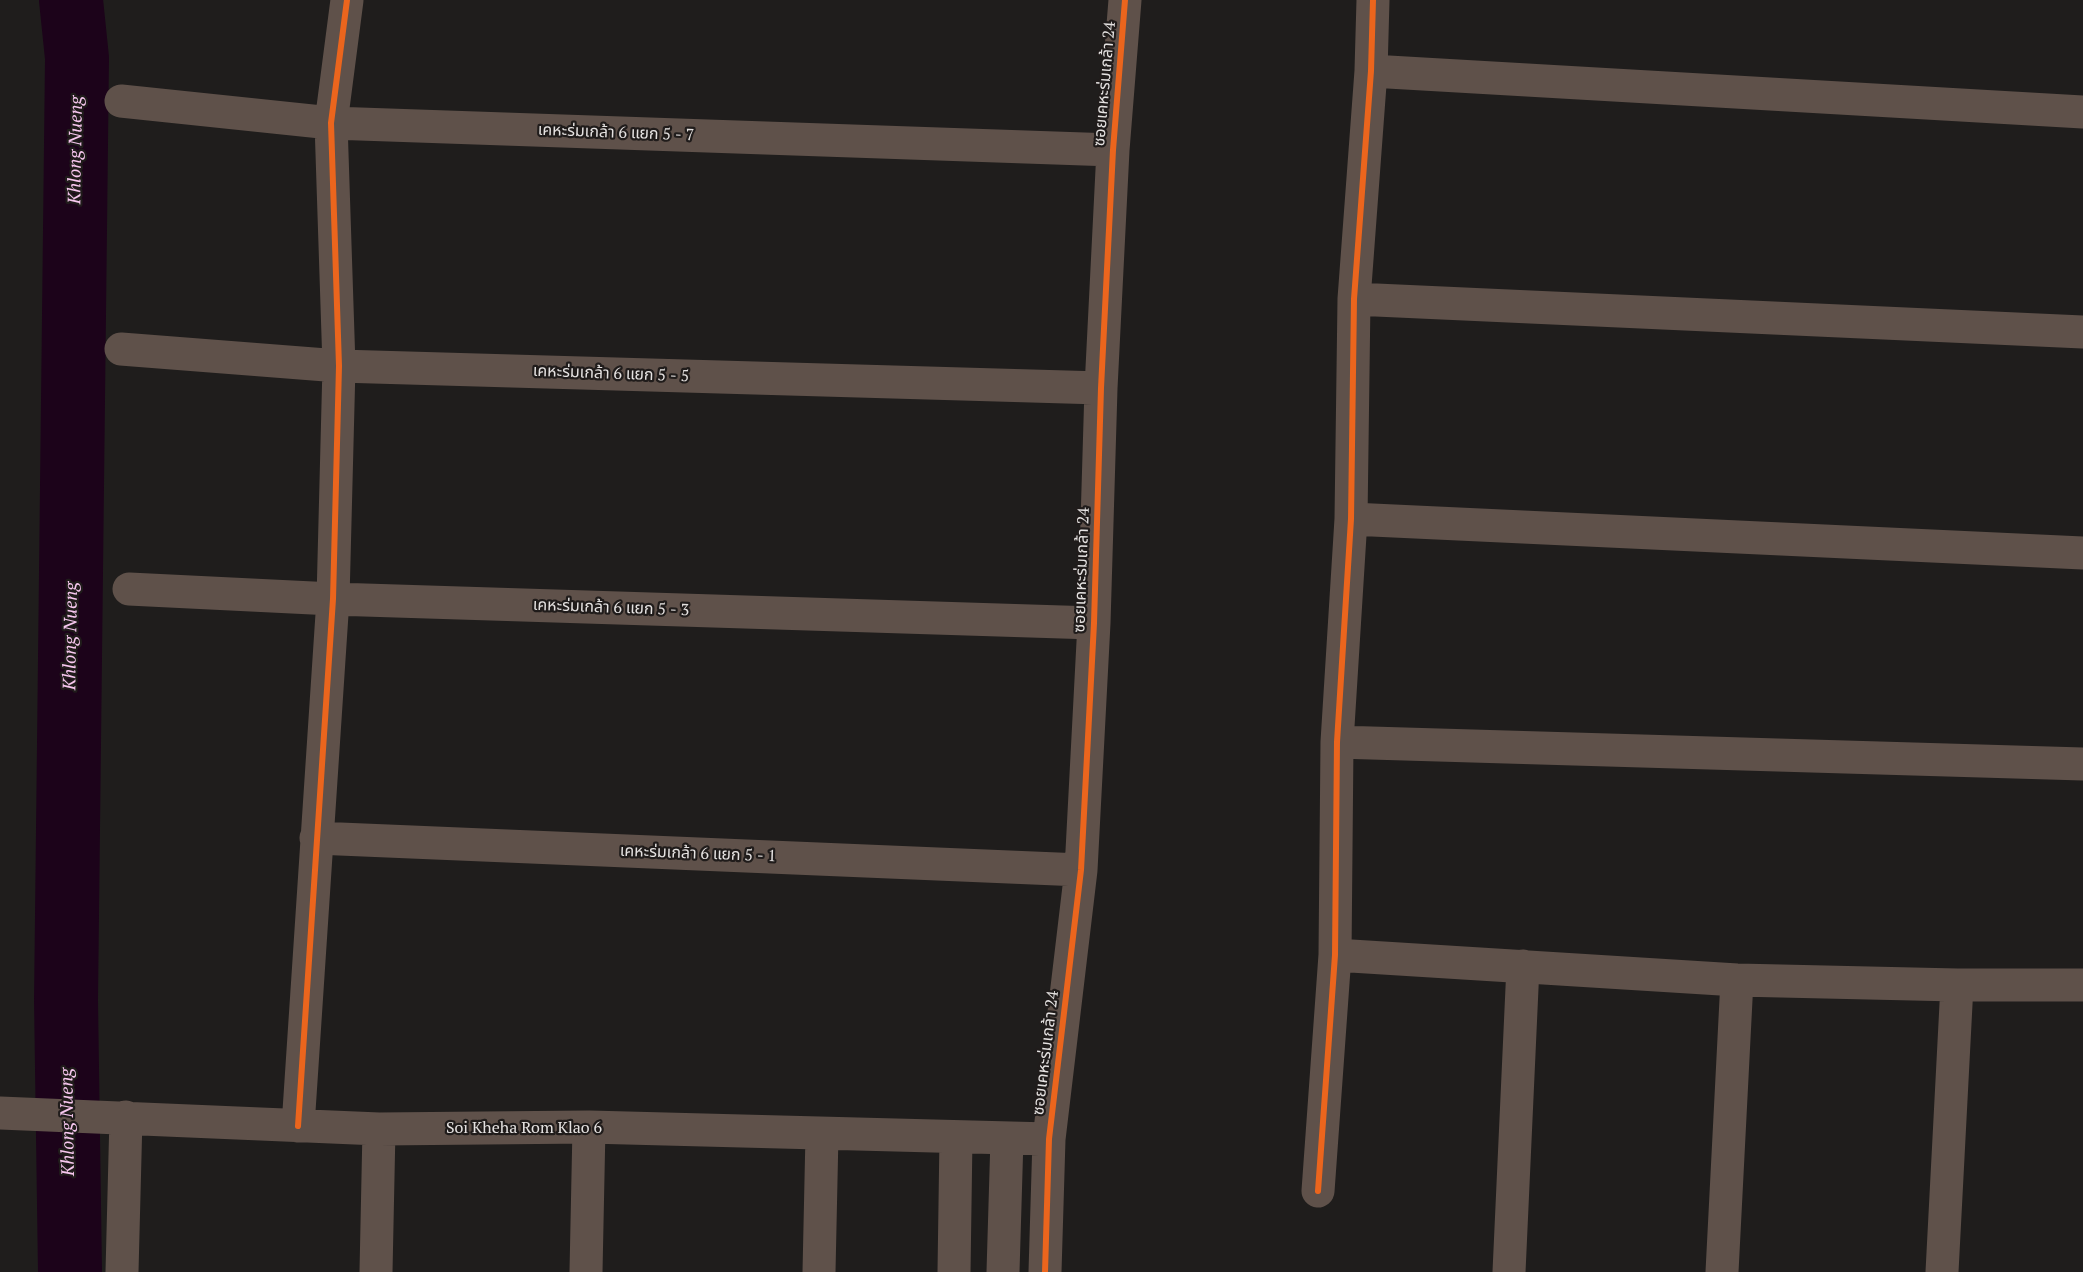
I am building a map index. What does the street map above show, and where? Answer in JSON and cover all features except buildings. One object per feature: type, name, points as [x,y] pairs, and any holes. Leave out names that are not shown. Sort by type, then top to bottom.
[{"type":"street","points":[[298,1126],[333,599],[339,366],[331,123],[347,0]]},
{"type":"street","name":"ซอยเคหะร่มเกล้า 24","points":[[1045,1272],[1049,1139],[1081,870],[1094,623],[1101,388],[1113,150],[1125,0]]},
{"type":"street","points":[[1318,1191],[1335,955],[1337,742],[1352,519],[1354,299],[1371,71],[1373,0]]},
{"type":"street","points":[[1371,71],[2083,112]]},
{"type":"street","name":"เคหะร่มเกล้า 6 แยก 5 - 7","points":[[121,101],[331,123],[1113,150]]},
{"type":"street","points":[[1354,299],[2083,332]]},
{"type":"street","name":"เคหะร่มเกล้า 6 แยก 5 - 5","points":[[121,349],[339,366],[1101,388]]},
{"type":"street","points":[[1352,519],[2083,553]]},
{"type":"street","name":"เคหะร่มเกล้า 6 แยก 5 - 3","points":[[129,589],[333,599],[1094,623]]},
{"type":"street","points":[[1337,742],[2083,764]]},
{"type":"street","name":"เคหะร่มเกล้า 6 แยก 5 - 1","points":[[316,838],[1081,870]]},
{"type":"street","points":[[1335,955],[1737,980],[1957,985],[2083,985]]},
{"type":"street","points":[[1509,1272],[1523,966]]},
{"type":"street","points":[[1722,1272],[1737,980]]},
{"type":"street","points":[[1942,1272],[1957,985]]},
{"type":"street","name":"Soi Kheha Rom Klao 6","points":[[0,1113],[379,1129],[589,1127],[1049,1139]]},
{"type":"street","points":[[113,1117],[122,1272]]},
{"type":"street","points":[[586,1272],[589,1127]]},
{"type":"street","points":[[376,1272],[379,1129]]},
{"type":"street","points":[[819,1272],[822,1134]]},
{"type":"street","points":[[954,1272],[956,1137]]},
{"type":"street","points":[[1003,1272],[1007,1138]]},
{"type":"waterway","name":"Khlong Nueng","points":[[70,1272],[66,1000],[77,58],[71,0]]},
{"type":"cycle path","points":[[298,1126],[333,599],[339,366],[331,123],[347,0]]},
{"type":"cycle path","points":[[1045,1272],[1049,1139],[1081,870],[1094,623],[1101,388],[1113,150],[1125,0]]},
{"type":"cycle path","points":[[1318,1191],[1335,955],[1337,742],[1351,519],[1354,299],[1371,71],[1373,0]]}]
